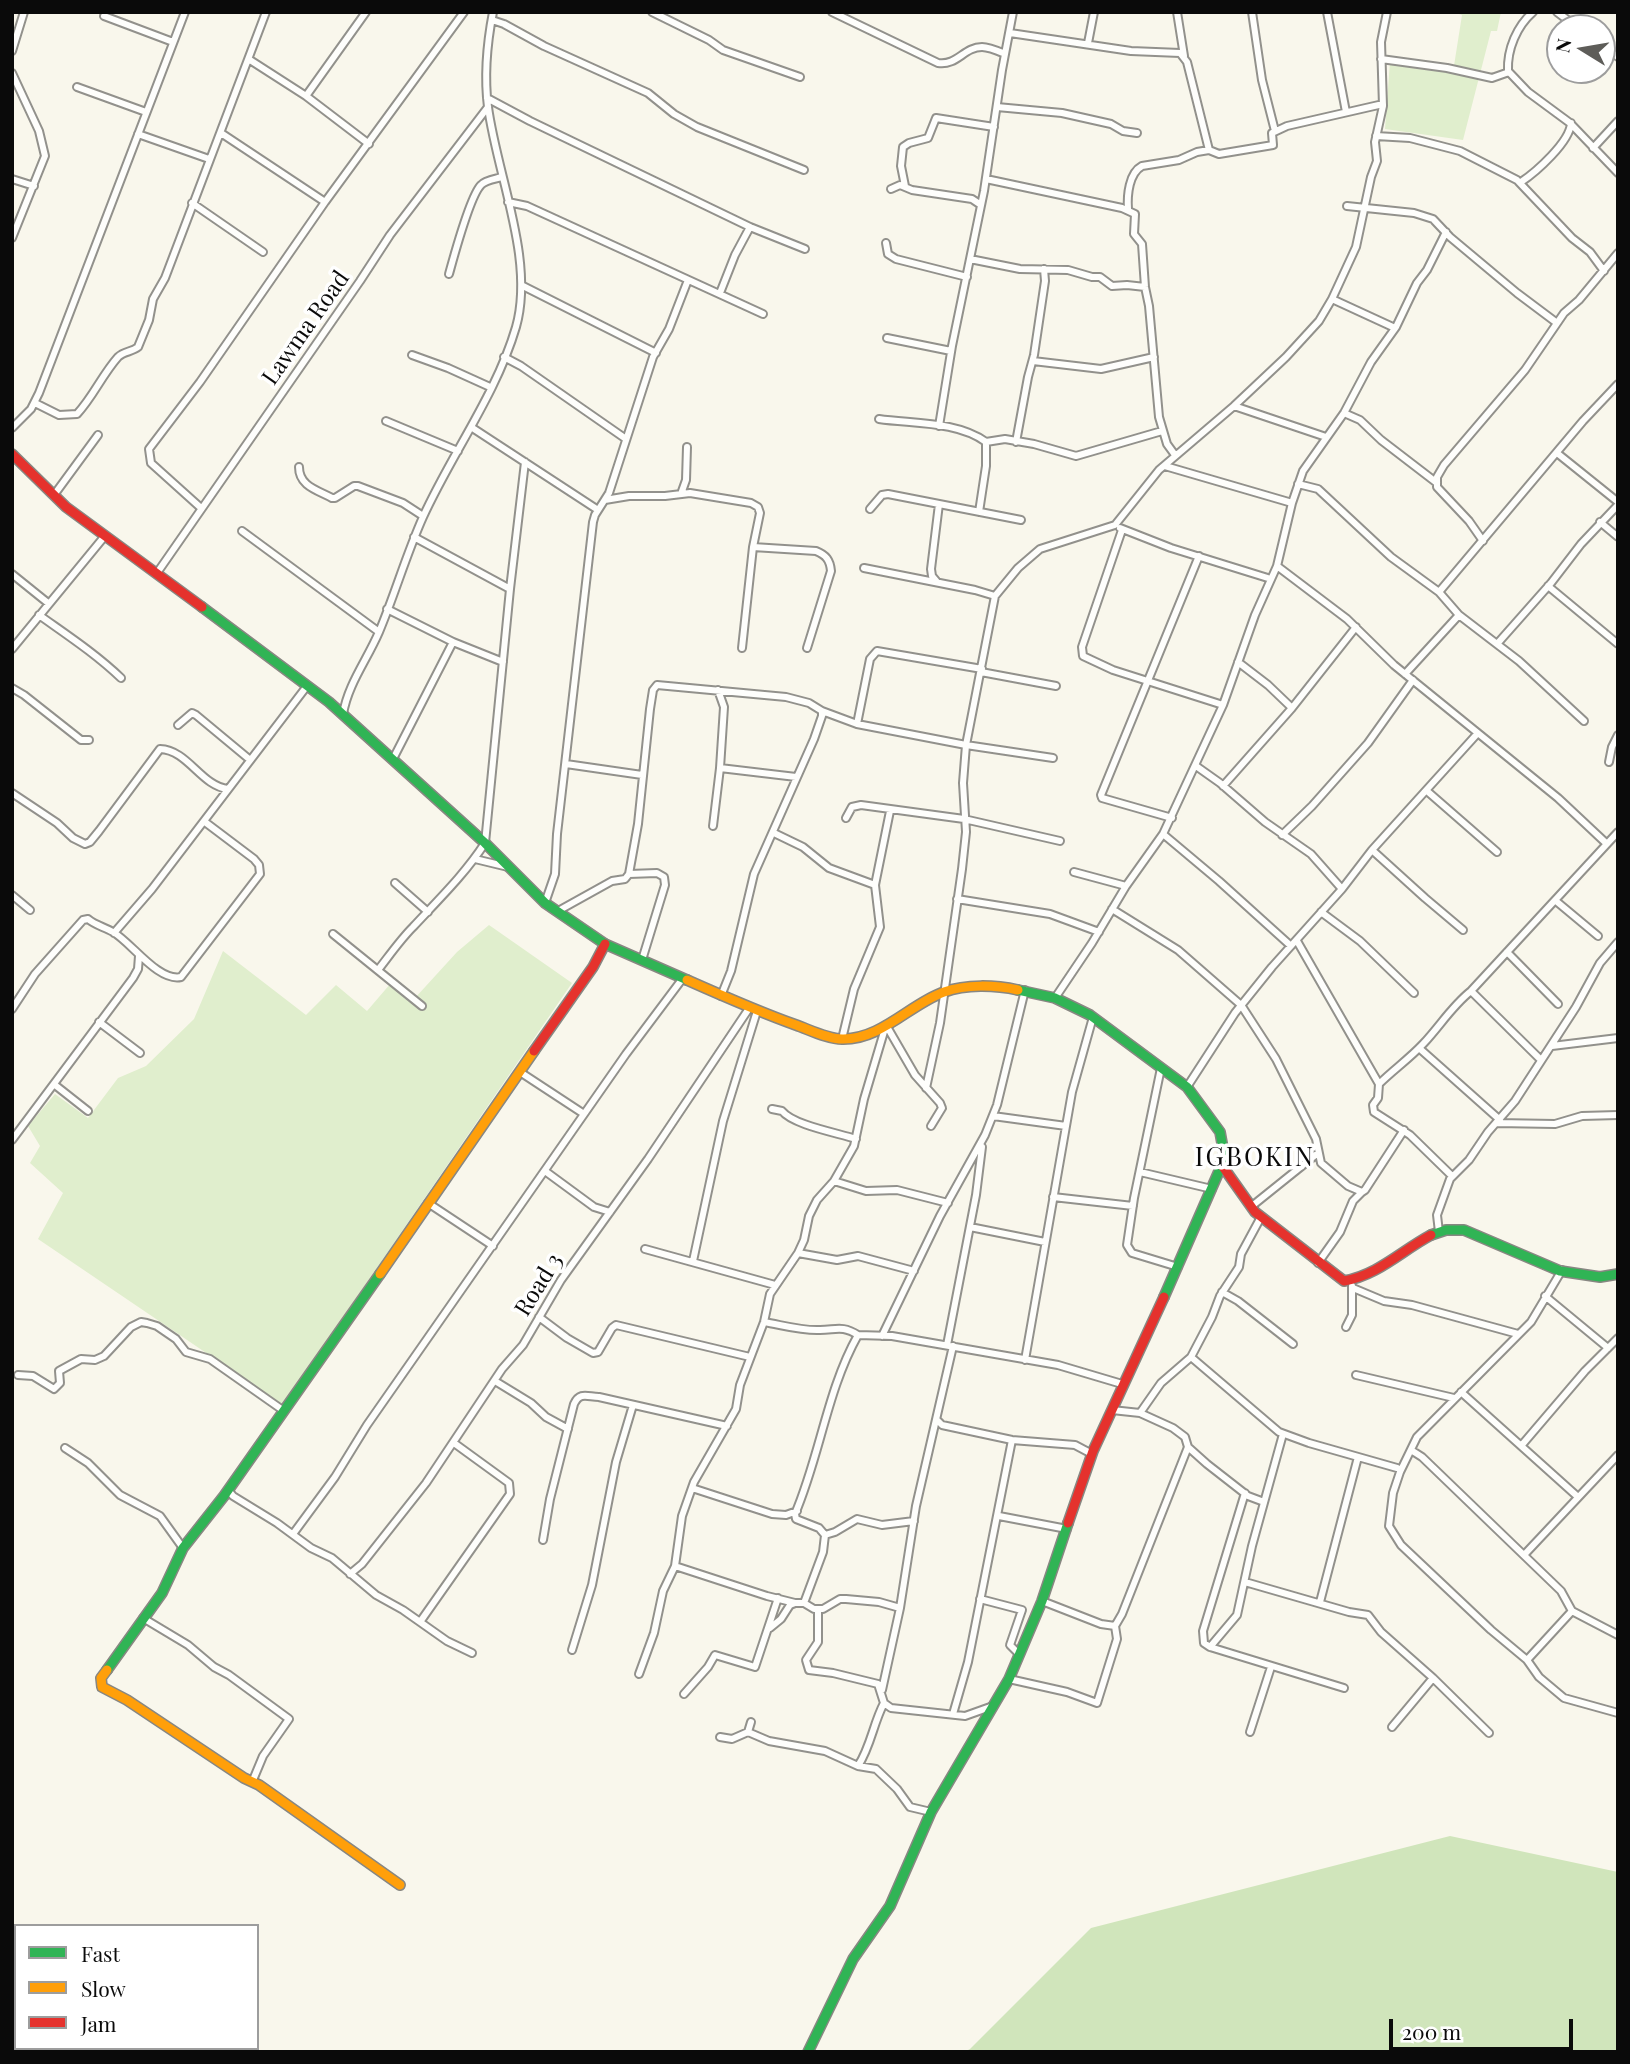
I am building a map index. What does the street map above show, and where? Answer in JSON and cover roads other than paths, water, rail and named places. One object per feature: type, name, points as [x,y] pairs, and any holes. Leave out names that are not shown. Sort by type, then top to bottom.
[{"type":"main road","points":[[12,454],[66,507],[104,537],[157,573],[329,702],[485,843],[545,903],[605,944],[753,1009],[842,1039],[860,1036],[886,1025],[943,992],[986,985],[1025,990],[1055,998],[1093,1017],[1187,1087],[1220,1132],[1223,1144],[1221,1164],[1212,1189],[1091,1454],[1042,1601],[1009,1679],[931,1812],[890,1906],[853,1959],[808,2052]]},
{"type":"main road","points":[[400,1885],[300,1813],[259,1788],[253,1780],[244,1778],[127,1700],[102,1687],[101,1678],[166,1586],[183,1548],[228,1494],[593,967],[605,944]]},
{"type":"main road","points":[[1221,1164],[1261,1217],[1337,1278],[1352,1285],[1415,1242],[1452,1228],[1464,1230],[1535,1262],[1562,1270],[1599,1276],[1618,1274]]},
{"type":"street","points":[[13,48],[24,12]]},
{"type":"street","points":[[12,428],[34,403],[185,12]]},
{"type":"street","points":[[34,403],[59,415],[77,414],[120,355],[136,349],[149,320],[153,299],[165,278],[228,109],[250,60],[266,12]]},
{"type":"street","points":[[306,96],[366,12]]},
{"type":"street","points":[[201,508],[151,463],[149,449],[464,12]]},
{"type":"street","points":[[343,714],[346,697],[379,632],[423,516],[471,427],[516,327],[523,286],[487,98],[486,61],[493,12]]},
{"type":"street","points":[[652,12],[709,40],[723,50],[800,77]]},
{"type":"street","points":[[832,12],[938,63],[953,62],[970,50],[981,47],[1005,54]]},
{"type":"street","points":[[939,426],[951,351],[986,179],[1013,12]]},
{"type":"street","points":[[1088,43],[1094,12]]},
{"type":"street","points":[[1177,12],[1184,56],[1209,150]]},
{"type":"street","points":[[1252,12],[1262,80],[1275,131]]},
{"type":"street","points":[[1327,12],[1346,112]]},
{"type":"street","points":[[926,1088],[940,1023],[966,832],[966,745],[995,596],[1018,568],[1040,549],[1115,525],[1175,455],[1234,407],[1319,321],[1356,247],[1377,161],[1375,142],[1383,104],[1381,42],[1387,12]]},
{"type":"street","points":[[1533,12],[1512,42],[1508,72],[1528,92],[1570,123],[1618,173]]},
{"type":"street","points":[[104,16],[173,42]]},
{"type":"street","points":[[492,20],[648,93],[674,114],[697,127],[804,170]]},
{"type":"street","points":[[1010,33],[1131,51],[1175,52],[1184,56]]},
{"type":"street","points":[[250,60],[306,96],[369,144]]},
{"type":"street","points":[[1381,60],[1447,68],[1492,78],[1508,72]]},
{"type":"street","points":[[12,73],[15,87],[39,131],[46,156],[34,186],[15,220],[12,238]]},
{"type":"street","points":[[77,87],[146,113]]},
{"type":"street","points":[[487,98],[750,227],[804,249]]},
{"type":"street","points":[[1126,207],[1132,177],[1138,168],[1209,150],[1219,155],[1273,145],[1272,133],[1287,126],[1383,104]]},
{"type":"street","name":"Lawma Road","points":[[157,573],[390,235],[488,107]]},
{"type":"street","points":[[997,107],[1062,113],[1137,133]]},
{"type":"street","points":[[905,186],[901,166],[903,147],[930,136],[936,118],[994,127]]},
{"type":"street","points":[[1594,148],[1618,121]]},
{"type":"street","points":[[1521,182],[1537,172],[1570,132],[1570,123]]},
{"type":"street","points":[[1570,132],[1579,132]]},
{"type":"street","points":[[221,133],[326,202]]},
{"type":"street","points":[[138,134],[209,159]]},
{"type":"street","points":[[1376,136],[1410,138],[1460,151],[1521,182],[1572,238],[1590,251],[1604,271]]},
{"type":"street","points":[[449,274],[467,214],[479,187],[484,182],[502,177]]},
{"type":"street","points":[[12,178],[34,186]]},
{"type":"street","points":[[986,179],[1126,207],[1135,214],[1134,234],[1142,244],[1162,431],[1175,455]]},
{"type":"street","points":[[891,189],[900,185],[912,190],[972,199],[981,205]]},
{"type":"street","points":[[508,202],[527,206],[763,314]]},
{"type":"street","points":[[192,203],[263,252]]},
{"type":"street","points":[[1347,206],[1425,215],[1433,219],[1517,293],[1558,323]]},
{"type":"street","points":[[720,293],[750,227]]},
{"type":"street","points":[[1055,998],[1172,818],[1223,705],[1277,566],[1297,484],[1310,459],[1345,413],[1371,362],[1395,328],[1446,232]]},
{"type":"street","points":[[886,243],[888,254],[896,259],[967,277]]},
{"type":"street","points":[[1483,541],[1469,521],[1440,492],[1437,477],[1444,465],[1525,370],[1558,323],[1618,253]]},
{"type":"street","points":[[970,258],[1020,269],[1068,270],[1100,277],[1107,285],[1112,286],[1145,287]]},
{"type":"street","points":[[1017,442],[1033,361],[1045,281],[1044,269]]},
{"type":"street","points":[[545,903],[555,874],[591,536],[597,510],[605,500],[656,353],[688,280]]},
{"type":"street","points":[[523,286],[656,353]]},
{"type":"street","points":[[1332,299],[1395,328]]},
{"type":"street","points":[[887,338],[951,351]]},
{"type":"street","points":[[412,355],[490,387]]},
{"type":"street","points":[[504,357],[626,439]]},
{"type":"street","points":[[1033,361],[1101,369],[1153,357]]},
{"type":"street","points":[[1439,592],[1618,384]]},
{"type":"street","points":[[1234,407],[1326,438]]},
{"type":"street","points":[[1345,413],[1360,420],[1381,440],[1437,483]]},
{"type":"street","points":[[879,419],[939,426],[974,434],[986,442],[999,439],[1034,444],[1076,456],[1162,431]]},
{"type":"street","points":[[386,421],[458,451]]},
{"type":"street","points":[[471,427],[597,510]]},
{"type":"street","points":[[54,495],[98,435]]},
{"type":"street","points":[[979,512],[986,466],[986,442]]},
{"type":"street","points":[[681,494],[686,480],[687,447]]},
{"type":"street","points":[[1497,644],[1618,504],[1556,453]]},
{"type":"street","points":[[378,970],[411,928],[475,859],[485,843],[525,462]]},
{"type":"street","points":[[1165,466],[1292,503]]},
{"type":"street","points":[[299,467],[299,476],[304,483],[332,498],[358,486],[403,503],[423,516]]},
{"type":"street","points":[[1297,484],[1318,489],[1391,557],[1439,592],[1459,615],[1519,661],[1584,721]]},
{"type":"street","points":[[608,492],[619,498]]},
{"type":"street","points":[[605,500],[681,494],[703,495],[756,505],[760,513],[753,547],[742,648]]},
{"type":"street","points":[[870,509],[882,495],[1021,520]]},
{"type":"street","points":[[937,582],[931,569],[939,504]]},
{"type":"street","points":[[1600,522],[1618,537]]},
{"type":"street","points":[[1115,525],[1122,530],[1271,579]]},
{"type":"street","points":[[1122,530],[1082,648],[1083,656],[1113,670],[1223,705]]},
{"type":"street","points":[[242,531],[379,632]]},
{"type":"street","points":[[12,649],[104,537]]},
{"type":"street","points":[[415,537],[510,589]]},
{"type":"street","points":[[753,547],[816,551],[824,554],[831,564],[807,648]]},
{"type":"street","points":[[1172,818],[1114,803],[1101,795],[1199,556]]},
{"type":"street","points":[[1277,566],[1356,627],[1405,674],[1558,798],[1607,844]]},
{"type":"street","points":[[864,568],[995,596]]},
{"type":"street","points":[[12,574],[48,603]]},
{"type":"street","points":[[1548,586],[1618,644]]},
{"type":"street","points":[[387,609],[503,663]]},
{"type":"street","points":[[39,615],[92,653],[121,678]]},
{"type":"street","points":[[1405,674],[1459,615]]},
{"type":"street","points":[[1223,786],[1292,708],[1356,627]]},
{"type":"street","points":[[393,759],[453,642]]},
{"type":"street","points":[[857,724],[870,659],[877,650],[1056,686]]},
{"type":"street","points":[[1238,662],[1292,708]]},
{"type":"street","points":[[1282,835],[1312,806],[1368,743],[1413,680]]},
{"type":"street","points":[[114,933],[152,890],[307,686]]},
{"type":"street","points":[[558,911],[629,874],[655,686],[786,697],[809,703],[822,711],[857,724],[1053,758]]},
{"type":"street","points":[[12,688],[81,740],[89,740]]},
{"type":"street","points":[[713,826],[724,707],[718,690]]},
{"type":"street","points":[[329,702],[346,697]]},
{"type":"street","points":[[721,996],[731,971],[754,874],[814,739],[822,711]]},
{"type":"street","points":[[178,725],[194,713],[249,759]]},
{"type":"street","points":[[1187,1087],[1241,1005],[1342,889],[1372,850],[1477,734]]},
{"type":"street","points":[[1609,762],[1618,735]]},
{"type":"street","points":[[12,793],[85,844],[100,831],[160,749],[173,752],[216,786],[228,789]]},
{"type":"street","points":[[566,764],[642,775]]},
{"type":"street","points":[[1196,766],[1282,835],[1311,854],[1342,889]]},
{"type":"street","points":[[720,768],[796,777]]},
{"type":"street","points":[[1427,791],[1497,852]]},
{"type":"street","points":[[846,818],[850,809],[856,805],[964,820],[1060,841]]},
{"type":"street","points":[[842,1039],[850,1001],[880,927],[874,885],[890,811]]},
{"type":"street","points":[[12,1009],[16,995],[83,919],[114,933],[139,956],[169,977],[181,977],[259,877],[259,865],[254,859],[205,822]]},
{"type":"street","points":[[469,829],[486,824]]},
{"type":"street","points":[[1379,1084],[1419,1048],[1456,1003],[1507,953],[1618,832]]},
{"type":"street","points":[[774,833],[803,847],[829,868],[874,885]]},
{"type":"street","points":[[1163,834],[1294,943],[1379,1084],[1378,1098],[1373,1109],[1378,1116],[1404,1130],[1452,1176]]},
{"type":"street","points":[[1372,850],[1463,930]]},
{"type":"street","points":[[475,859],[510,867]]},
{"type":"street","points":[[1074,872],[1126,886]]},
{"type":"street","points":[[629,874],[657,873],[664,877],[665,885],[659,908],[642,960]]},
{"type":"street","points":[[395,883],[428,912]]},
{"type":"street","points":[[12,895],[30,910]]},
{"type":"street","points":[[957,899],[1050,914],[1099,932]]},
{"type":"street","points":[[1556,901],[1598,936]]},
{"type":"street","points":[[1112,909],[1178,950],[1241,1005],[1276,1059],[1316,1139],[1321,1163],[1350,1187],[1362,1192]]},
{"type":"street","points":[[1321,912],[1360,941],[1414,993]]},
{"type":"street","points":[[333,934],[422,1006]]},
{"type":"street","points":[[1439,1232],[1437,1215],[1452,1176],[1469,1160],[1516,1101],[1601,963],[1618,942]]},
{"type":"street","points":[[1507,953],[1558,1004]]},
{"type":"street","points":[[12,1140],[55,1086],[136,974],[139,956]]},
{"type":"street","points":[[293,1534],[584,1114],[683,978]]},
{"type":"street","points":[[882,1336],[993,1116],[1025,990]]},
{"type":"street","points":[[1471,991],[1541,1060]]},
{"type":"street","points":[[693,1261],[723,1121],[753,1009]]},
{"type":"street","name":"Road 3","points":[[350,1574],[357,1570],[426,1483],[509,1359],[523,1345],[556,1288],[753,1009]]},
{"type":"street","points":[[1025,1360],[1072,1092],[1093,1017]]},
{"type":"street","points":[[99,1022],[140,1053]]},
{"type":"street","points":[[886,1025],[915,1075],[940,1103],[942,1108],[931,1126]]},
{"type":"street","points":[[639,1674],[654,1633],[663,1591],[675,1566],[682,1517],[692,1488],[700,1468],[727,1426],[738,1403],[740,1385],[764,1322],[771,1294],[799,1253],[812,1209],[821,1194],[834,1181],[852,1151],[886,1025]]},
{"type":"street","points":[[1552,1046],[1618,1038]]},
{"type":"street","points":[[1419,1048],[1498,1121],[1555,1124],[1582,1116],[1618,1115]]},
{"type":"street","points":[[1161,1068],[1127,1245],[1129,1251],[1178,1267]]},
{"type":"street","points":[[520,1072],[584,1114]]},
{"type":"street","points":[[55,1086],[88,1111]]},
{"type":"street","points":[[772,1109],[782,1111],[799,1121],[856,1139]]},
{"type":"street","points":[[993,1116],[1066,1126]]},
{"type":"street","points":[[1318,1263],[1340,1232],[1353,1201],[1404,1130]]},
{"type":"street","points":[[858,1766],[869,1750],[876,1719],[884,1703],[882,1690],[900,1608],[914,1521],[934,1429],[939,1423],[982,1142]]},
{"type":"street","points":[[1252,1206],[1318,1153]]},
{"type":"street","points":[[545,1171],[594,1207],[610,1212]]},
{"type":"street","points":[[1140,1172],[1212,1189]]},
{"type":"street","points":[[834,1181],[866,1191],[897,1190],[948,1203]]},
{"type":"street","points":[[1350,1187],[1353,1201]]},
{"type":"street","points":[[1053,1196],[1133,1206]]},
{"type":"street","points":[[428,1203],[493,1246]]},
{"type":"street","points":[[594,1207],[601,1223]]},
{"type":"street","points":[[1140,1413],[1161,1383],[1191,1357],[1222,1292],[1239,1267],[1241,1254],[1261,1217]]},
{"type":"street","points":[[970,1227],[1045,1242]]},
{"type":"street","points":[[645,1249],[775,1286]]},
{"type":"street","points":[[799,1253],[837,1260],[858,1256],[914,1271]]},
{"type":"street","points":[[1562,1270],[1531,1322],[1417,1437],[1393,1493],[1389,1526],[1408,1552],[1527,1660],[1539,1677],[1564,1698],[1618,1713]]},
{"type":"street","points":[[1346,1327],[1352,1315],[1352,1285],[1384,1301],[1412,1305],[1518,1334]]},
{"type":"street","points":[[1222,1292],[1238,1301],[1293,1344]]},
{"type":"street","points":[[1545,1296],[1608,1348]]},
{"type":"street","points":[[538,1317],[593,1353],[598,1352],[616,1325],[750,1357]]},
{"type":"street","points":[[18,1375],[33,1376],[54,1389],[60,1383],[60,1369],[81,1359],[95,1360],[104,1356],[131,1327],[147,1322],[176,1339],[186,1352],[210,1359],[284,1410]]},
{"type":"street","points":[[764,1322],[822,1331],[836,1327],[858,1335],[892,1336],[950,1346],[1069,1368],[1122,1384]]},
{"type":"street","points":[[804,1603],[823,1552],[825,1535],[819,1528],[796,1518],[797,1511],[849,1350],[858,1335]]},
{"type":"street","points":[[1521,1446],[1584,1371],[1618,1338]]},
{"type":"street","points":[[1191,1357],[1283,1434],[1397,1468]]},
{"type":"street","points":[[1356,1375],[1454,1398]]},
{"type":"street","points":[[495,1381],[568,1429]]},
{"type":"street","points":[[1461,1392],[1578,1497]]},
{"type":"street","points":[[543,1540],[552,1490],[574,1404],[579,1396],[584,1394],[727,1426]]},
{"type":"street","points":[[572,1650],[592,1585],[616,1462],[633,1405]]},
{"type":"street","points":[[1009,1679],[1067,1692],[1097,1703],[1117,1639],[1115,1626],[1188,1447],[1182,1434],[1140,1413],[1112,1410]]},
{"type":"street","points":[[939,1423],[1012,1440],[1070,1444],[1091,1454]]},
{"type":"street","points":[[1210,1647],[1237,1615],[1283,1434]]},
{"type":"street","points":[[954,1711],[968,1662],[1012,1440]]},
{"type":"street","points":[[421,1622],[510,1494],[509,1483],[454,1443]]},
{"type":"street","points":[[1188,1447],[1245,1493],[1264,1502]]},
{"type":"street","points":[[65,1448],[89,1463],[120,1495],[160,1516],[183,1548]]},
{"type":"street","points":[[1411,1450],[1422,1457],[1561,1591],[1572,1611],[1618,1635]]},
{"type":"street","points":[[1524,1555],[1618,1455]]},
{"type":"street","points":[[1320,1602],[1358,1457]]},
{"type":"street","points":[[692,1488],[772,1514],[786,1516],[797,1511]]},
{"type":"street","points":[[1245,1493],[1203,1631],[1204,1643],[1271,1667],[1344,1688]]},
{"type":"street","points":[[228,1494],[311,1548],[332,1558],[376,1595],[447,1641],[471,1653]]},
{"type":"street","points":[[999,1516],[1067,1529]]},
{"type":"street","points":[[825,1535],[857,1519],[882,1525],[914,1521]]},
{"type":"street","points":[[675,1566],[795,1603],[804,1603],[814,1609],[823,1609],[840,1599],[883,1602],[900,1608]]},
{"type":"street","points":[[1245,1582],[1370,1616],[1381,1632],[1489,1733]]},
{"type":"street","points":[[684,1694],[715,1655],[755,1667],[778,1598]]},
{"type":"street","points":[[980,1600],[1022,1611],[1010,1645],[1018,1654]]},
{"type":"street","points":[[1042,1601],[1101,1624],[1115,1626]]},
{"type":"street","points":[[769,1630],[787,1612],[790,1605],[795,1603]]},
{"type":"street","points":[[818,1609],[818,1642],[806,1660],[807,1669],[868,1680],[878,1684],[882,1690]]},
{"type":"street","points":[[1527,1660],[1572,1611]]},
{"type":"street","points":[[144,1618],[188,1645],[214,1667],[289,1719],[263,1756],[253,1780]]},
{"type":"street","points":[[1250,1732],[1271,1667]]},
{"type":"street","points":[[1392,1727],[1433,1678]]},
{"type":"street","points":[[884,1703],[891,1708],[954,1711],[962,1715],[995,1705]]},
{"type":"street","points":[[748,1732],[751,1721]]},
{"type":"street","points":[[720,1737],[730,1739],[748,1732],[769,1741],[825,1751],[858,1766],[877,1769],[910,1807],[931,1812]]},
{"type":"street","points":[[12,2050],[20,2052]]},
{"type":"district","name":"IGBOKIN","points":[[1255,1158]]}]
